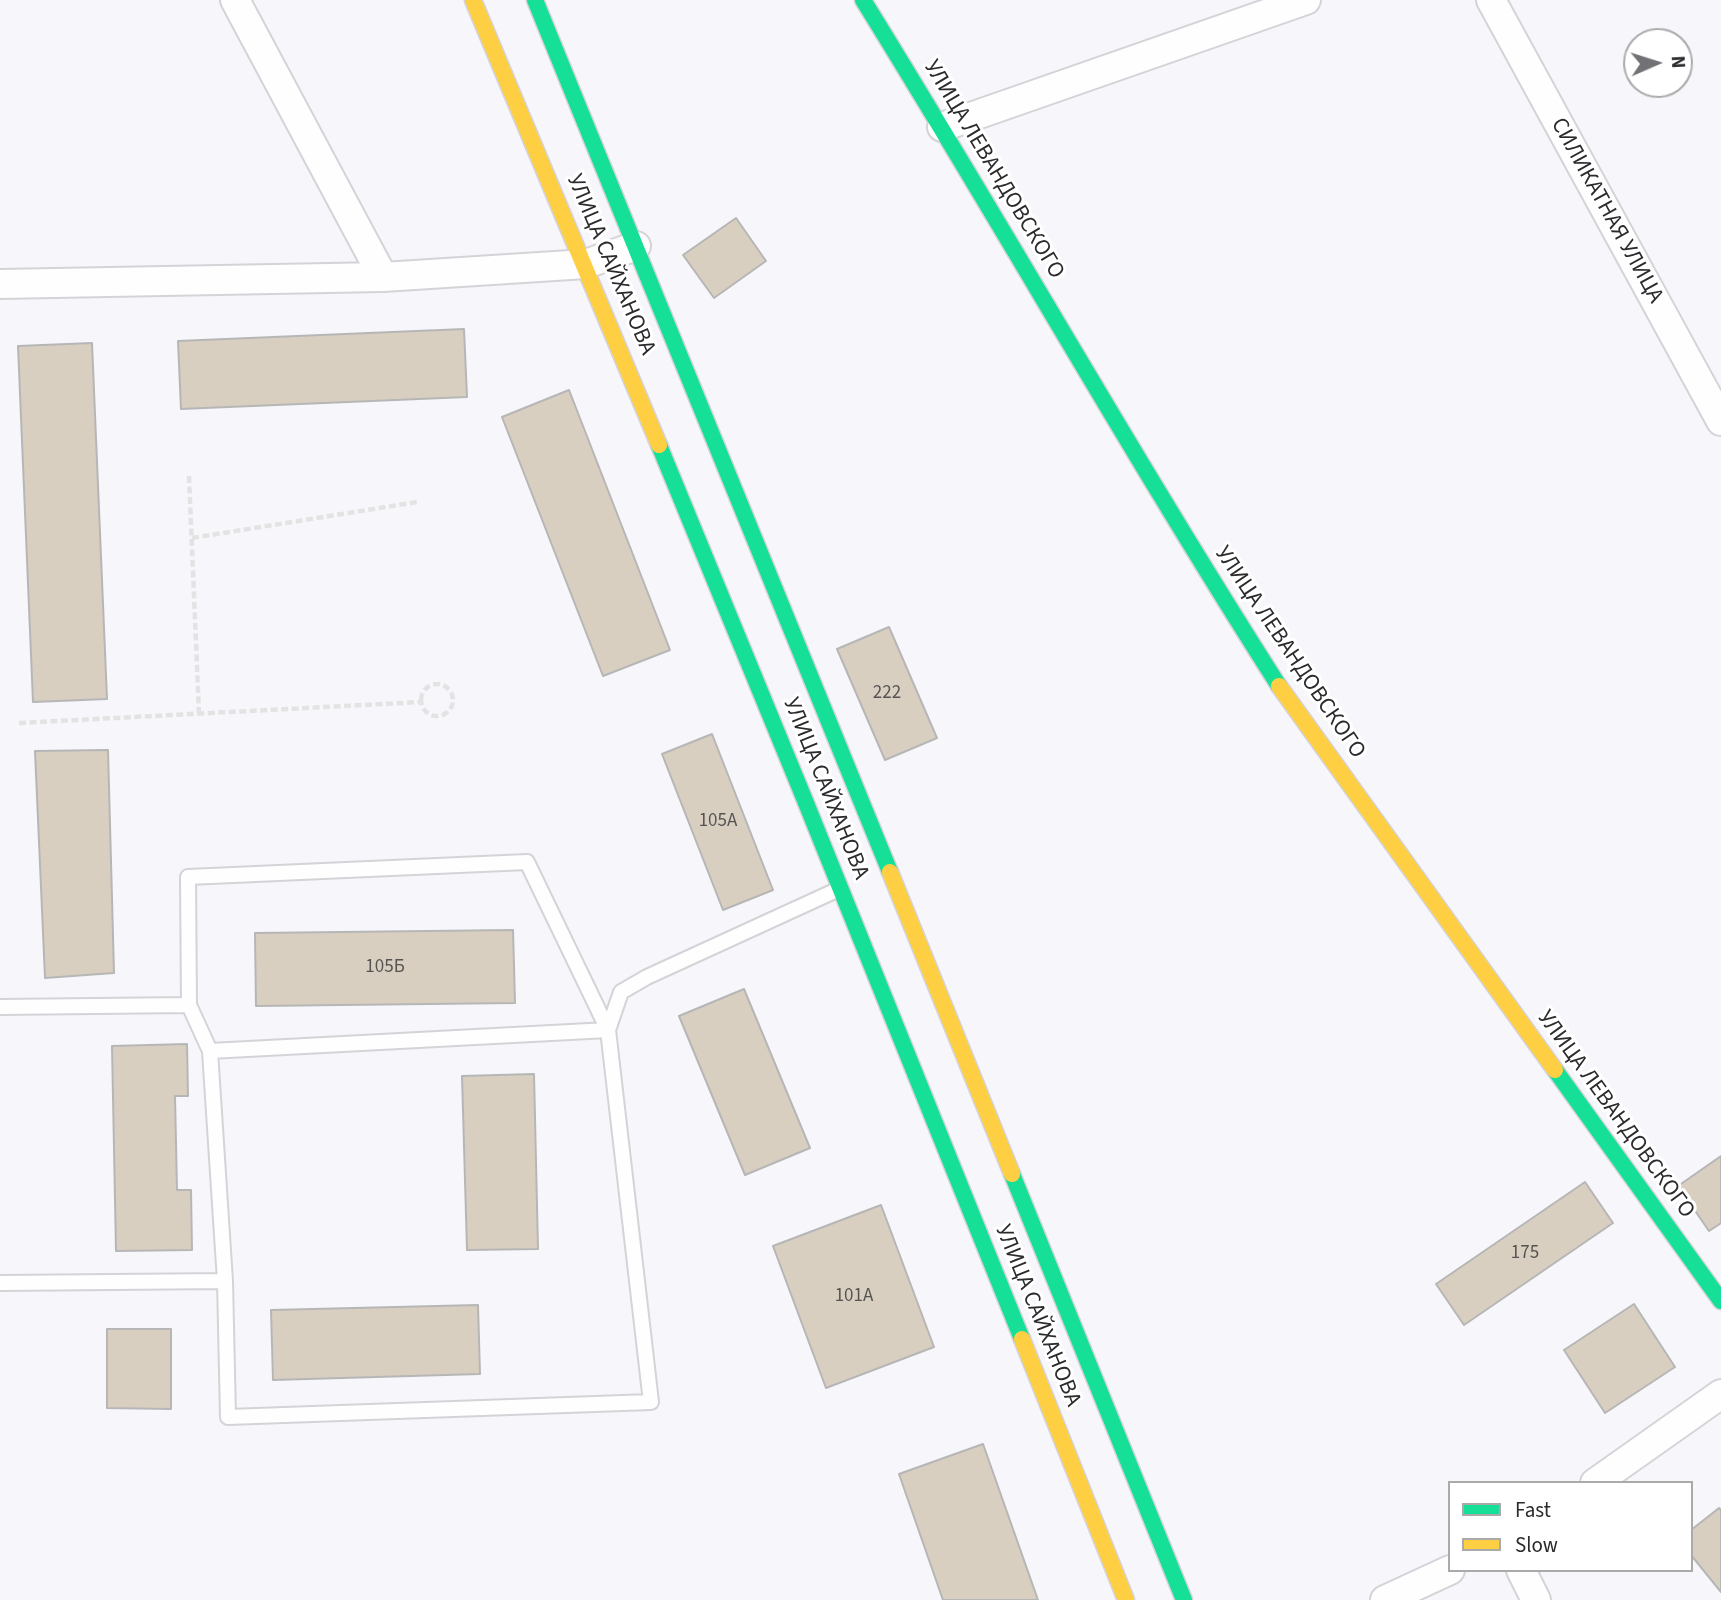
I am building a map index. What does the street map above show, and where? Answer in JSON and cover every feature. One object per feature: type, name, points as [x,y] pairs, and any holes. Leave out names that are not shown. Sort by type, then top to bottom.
[{"type":"main road","name":"УЛИЦА САЙХАНОВА","points":[[473,0],[586,264],[841,888],[1126,1600]]},
{"type":"main road","name":"УЛИЦА САЙХАНОВА","points":[[535,0],[1184,1600]]},
{"type":"main road","name":"УЛИЦА ЛЕВАНДОВСКОГО","points":[[863,0],[942,127],[1209,576],[1288,700],[1721,1301]]},
{"type":"street","points":[[235,0],[383,277]]},
{"type":"street","points":[[942,127],[1306,0]]},
{"type":"street","name":"СИЛИКАТНАЯ УЛИЦА","points":[[1492,0],[1721,421]]},
{"type":"street","points":[[0,284],[383,277],[586,264],[636,246]]},
{"type":"street","points":[[1598,1481],[1721,1394]]},
{"type":"street","points":[[1385,1600],[1448,1571]]},
{"type":"street","points":[[1522,1572],[1536,1600]]},
{"type":"lane","points":[[527,862],[608,1030],[651,1402],[228,1417],[225,1281],[210,1051],[189,1005],[188,877],[527,862]]},
{"type":"lane","points":[[608,1030],[621,992],[646,977],[841,888]]},
{"type":"lane","points":[[0,1007],[189,1005]]},
{"type":"lane","points":[[210,1051],[608,1030]]},
{"type":"lane","points":[[0,1283],[225,1281]]},
{"type":"path","points":[[189,476],[199,714]]},
{"type":"path","points":[[192,538],[417,502]]},
{"type":"path","points":[[435,684],[447,687],[452,692],[453,705],[445,715],[439,717],[427,713],[421,702],[424,690],[435,684]]},
{"type":"path","points":[[19,723],[421,702]]},
{"type":"building","points":[[736,218],[766,261],[714,298],[683,255]]},
{"type":"building","points":[[464,329],[467,397],[181,409],[178,341]]},
{"type":"building","points":[[92,343],[107,699],[33,702],[18,346]]},
{"type":"building","points":[[569,390],[670,650],[603,676],[502,417]]},
{"type":"building","points":[[889,627],[937,738],[885,760],[837,649]]},
{"type":"building","points":[[712,734],[773,890],[723,910],[662,754]]},
{"type":"building","points":[[108,750],[114,973],[45,978],[35,751]]},
{"type":"building","points":[[513,930],[515,1003],[256,1006],[255,933]]},
{"type":"building","points":[[744,989],[810,1148],[745,1175],[679,1016]]},
{"type":"building","points":[[187,1044],[188,1096],[175,1096],[177,1190],[191,1190],[192,1250],[116,1251],[112,1046]]},
{"type":"building","points":[[534,1074],[538,1249],[467,1250],[462,1076]]},
{"type":"building","points":[[1721,1156],[1721,1223],[1709,1231],[1678,1186]]},
{"type":"building","points":[[1585,1182],[1613,1223],[1464,1325],[1436,1284]]},
{"type":"building","points":[[881,1205],[934,1347],[826,1388],[773,1246]]},
{"type":"building","points":[[1634,1304],[1675,1367],[1605,1413],[1564,1350]]},
{"type":"building","points":[[478,1305],[480,1374],[273,1380],[271,1310]]},
{"type":"building","points":[[107,1329],[171,1329],[171,1409],[107,1408]]},
{"type":"building","points":[[983,1444],[1038,1600],[943,1600],[899,1474]]},
{"type":"building","points":[[1719,1508],[1721,1510],[1721,1592],[1693,1557],[1693,1528]]},
{"type":"traffic: fast","points":[[535,0],[890,872]]},
{"type":"traffic: fast","points":[[863,0],[1173,516],[1279,686]]},
{"type":"traffic: fast","points":[[659,445],[1022,1339]]},
{"type":"traffic: fast","points":[[1555,1070],[1721,1301]]},
{"type":"traffic: fast","points":[[1012,1174],[1184,1600]]},
{"type":"traffic: slow","points":[[473,0],[659,445]]},
{"type":"traffic: slow","points":[[1279,686],[1555,1070]]},
{"type":"traffic: slow","points":[[890,872],[1012,1174]]},
{"type":"traffic: slow","points":[[1022,1339],[1126,1600]]}]
